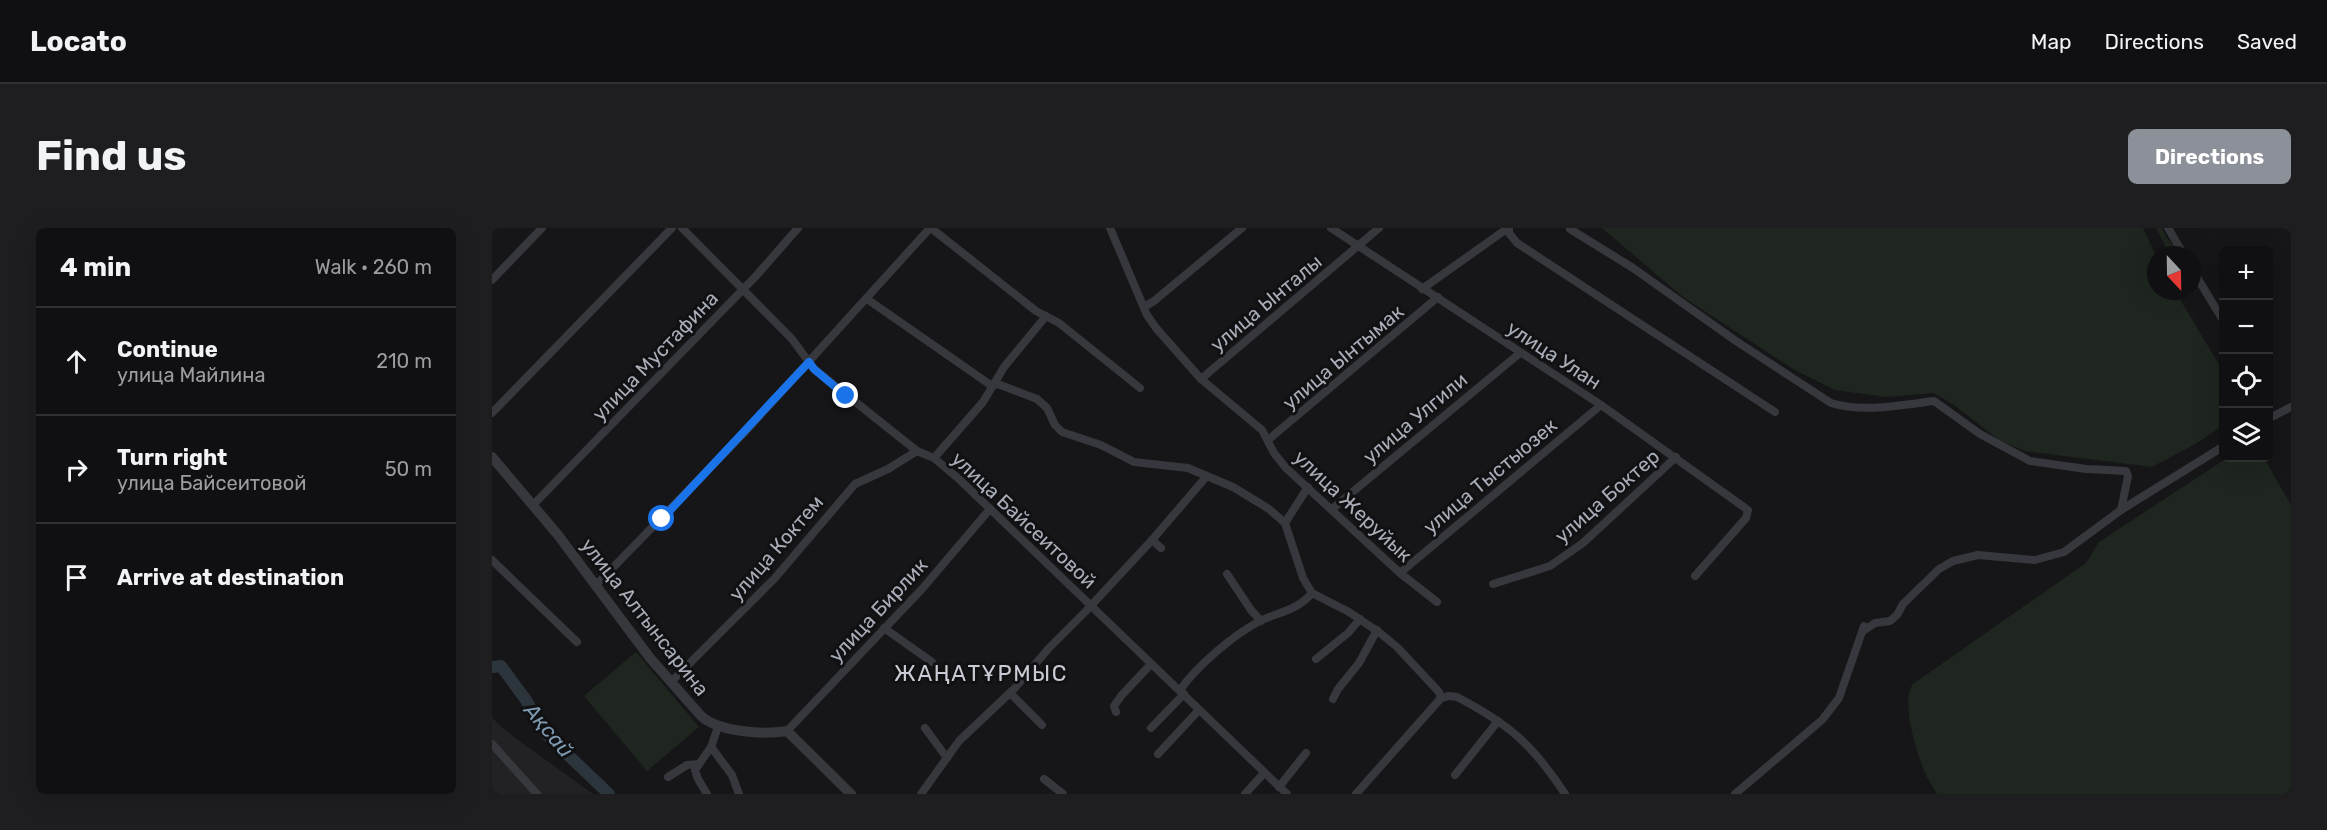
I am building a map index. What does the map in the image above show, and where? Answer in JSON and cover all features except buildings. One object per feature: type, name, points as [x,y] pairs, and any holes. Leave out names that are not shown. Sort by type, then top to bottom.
[{"type":"street","points":[[492,280],[542,228]]},
{"type":"street","points":[[492,413],[672,228]]},
{"type":"street","name":"улица Байсеитовой","points":[[682,228],[792,339],[814,369],[917,451],[934,458],[1182,692],[1282,791]]},
{"type":"street","name":"улица Мустафина","points":[[534,504],[798,228]]},
{"type":"street","points":[[597,584],[809,362],[931,228],[1036,311],[1059,323],[1140,388]]},
{"type":"street","name":"улица Жеруйык","points":[[1110,228],[1147,315],[1161,335],[1201,379],[1262,430],[1274,453],[1286,468],[1400,573],[1437,602]]},
{"type":"street","points":[[1144,307],[1154,302],[1242,228]]},
{"type":"street","name":"улица Улан","points":[[1330,228],[1600,405],[1748,510],[1746,518],[1695,576]]},
{"type":"street","name":"улица Ынталы","points":[[1201,379],[1379,228]]},
{"type":"street","points":[[1422,289],[1508,228],[1517,243],[1775,412]]},
{"type":"street","points":[[2168,228],[2179,246]]},
{"type":"street","points":[[1570,229],[1633,268],[1736,341],[1831,403],[1875,407],[1934,401],[1980,434],[2030,461],[2086,469],[2126,471],[2128,476],[2121,510]]},
{"type":"street","points":[[2201,284],[2219,315]]},
{"type":"street","name":"улица Ынтымак","points":[[1268,440],[1438,297]]},
{"type":"street","points":[[867,299],[992,386]]},
{"type":"street","points":[[934,458],[983,402],[1004,367],[1046,316]]},
{"type":"street","name":"улица Улгили","points":[[1332,509],[1520,353]]},
{"type":"street","points":[[992,386],[998,384],[1037,399],[1047,408],[1055,426],[1062,432],[1101,445],[1134,462],[1188,468],[1246,495],[1285,522],[1303,579],[1312,593],[1377,630],[1397,647],[1441,698]]},
{"type":"street","name":"улица Тыстыозек","points":[[1400,573],[1600,405]]},
{"type":"street","points":[[2273,416],[2291,407]]},
{"type":"street","points":[[1735,794],[1822,720],[1839,698],[1863,628],[1890,621],[1897,615],[1903,604],[1939,569],[1953,561],[1978,555],[2035,560],[2064,552],[2121,510],[2219,449]]},
{"type":"street","name":"улица Коктем","points":[[671,682],[775,578],[855,484],[888,469],[917,451]]},
{"type":"street","name":"улица Алтынсарина","points":[[492,456],[534,504],[671,682],[701,716],[718,727]]},
{"type":"street","name":"улица Боктер","points":[[1493,584],[1550,566],[1583,543],[1676,457]]},
{"type":"street","points":[[921,794],[935,769],[947,758],[959,741],[1010,693],[1152,540],[1206,477]]},
{"type":"street","points":[[1285,522],[1308,487]]},
{"type":"street","name":"улица Бирлик","points":[[787,731],[990,510]]},
{"type":"street","points":[[1152,540],[1161,548]]},
{"type":"street","points":[[492,560],[577,642]]},
{"type":"street","points":[[1227,574],[1261,621]]},
{"type":"street","points":[[1151,728],[1216,651],[1261,621],[1299,605],[1312,593]]},
{"type":"street","points":[[1316,659],[1348,633],[1360,619]]},
{"type":"street","points":[[884,628],[932,662]]},
{"type":"street","points":[[1332,699],[1338,688],[1359,663],[1377,630]]},
{"type":"street","points":[[1116,712],[1114,706],[1120,696],[1151,664]]},
{"type":"street","points":[[1010,693],[1042,725]]},
{"type":"street","points":[[1356,794],[1441,698],[1449,696],[1457,698],[1498,721],[1532,748],[1565,794]]},
{"type":"street","points":[[1158,754],[1199,710]]},
{"type":"street","points":[[1455,775],[1498,721]]},
{"type":"street","points":[[708,794],[695,770],[711,747],[718,727],[755,732],[787,731],[851,794]]},
{"type":"street","points":[[925,728],[947,758]]},
{"type":"street","points":[[492,744],[537,794]]},
{"type":"street","points":[[711,747],[732,775],[740,794]]},
{"type":"street","points":[[1282,791],[1306,753]]},
{"type":"street","points":[[668,777],[687,765],[699,764]]},
{"type":"street","points":[[1245,794],[1264,773]]},
{"type":"street","points":[[1044,779],[1064,794]]},
{"type":"shaded area","points":[[1602,228],[2143,228],[2151,246],[2147,246],[2147,300],[2180,300],[2219,364],[2219,428],[2199,442],[2152,467],[2025,451],[1999,440],[1954,405],[1934,393],[1886,397],[1835,390],[1793,369],[1683,297]]},
{"type":"shaded area","points":[[2156,228],[2162,228],[2171,242],[2177,246],[2165,246]]},
{"type":"shaded area","points":[[2221,462],[2266,462],[2291,505],[2291,794],[1937,794],[1925,773],[1911,728],[1908,702],[1913,684],[2086,563],[2099,542]]},
{"type":"shaded area","points":[[636,652],[699,727],[647,771],[584,696]]},
{"type":"shaded area","points":[[492,718],[510,734],[593,794],[492,794]]},
{"type":"waterway","name":"Ақсай","points":[[492,667],[501,666],[526,700],[546,734],[609,794]]},
{"type":"district","name":"ЖАҢАТҰРМЫС","points":[[981,673]]},
{"type":"route","points":[[662,519],[809,362],[846,396]]}]
